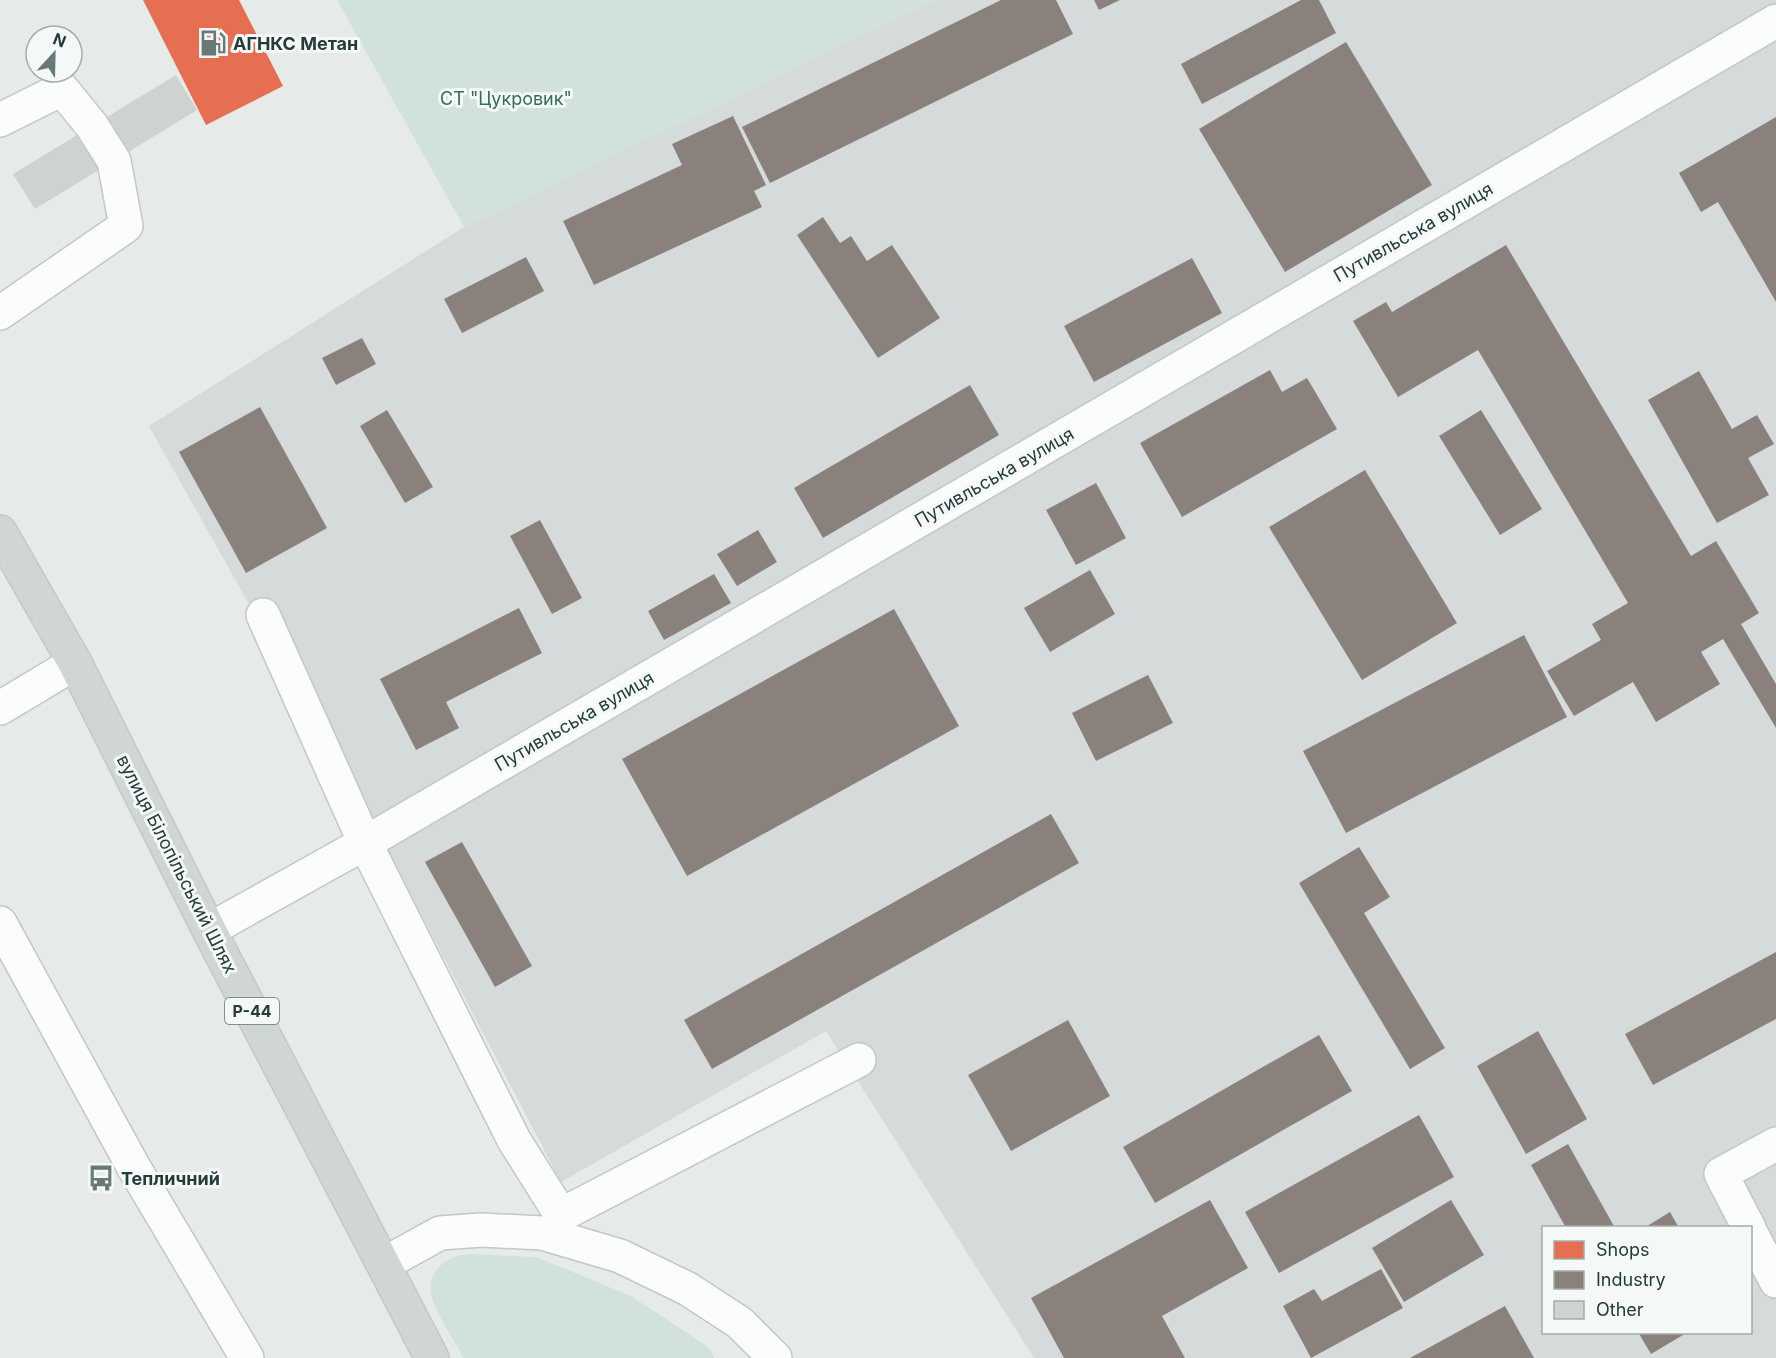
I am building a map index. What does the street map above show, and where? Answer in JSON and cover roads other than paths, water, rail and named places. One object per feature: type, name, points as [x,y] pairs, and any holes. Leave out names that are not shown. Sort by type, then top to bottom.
[{"type":"main road","name":"вулиця Білопільський Шлях","points":[[0,532],[75,663],[209,930],[432,1358]]},
{"type":"street","name":"Путивльська вулиця","points":[[209,930],[365,843],[1776,21]]},
{"type":"street","points":[[0,120],[62,88],[92,126],[114,161],[126,226],[0,314]]},
{"type":"street","points":[[263,615],[365,843],[559,1227],[688,1289],[740,1323],[775,1358]]},
{"type":"street","points":[[0,708],[75,663]]},
{"type":"street","points":[[0,923],[133,1166],[247,1358]]},
{"type":"street","points":[[384,1264],[440,1233],[481,1230],[542,1233],[559,1227],[860,1060]]},
{"type":"street","points":[[1748,1226],[1721,1174],[1776,1144]]},
{"type":"street","points":[[1752,1233],[1776,1281]]},
{"type":"place","name":"АГНКС Метан","points":[[213,43]]},
{"type":"place","name":"Тепличний","points":[[101,1178]]},
{"type":"park label","name":"СТ \"Цукровик\"","points":[[506,98]]}]
